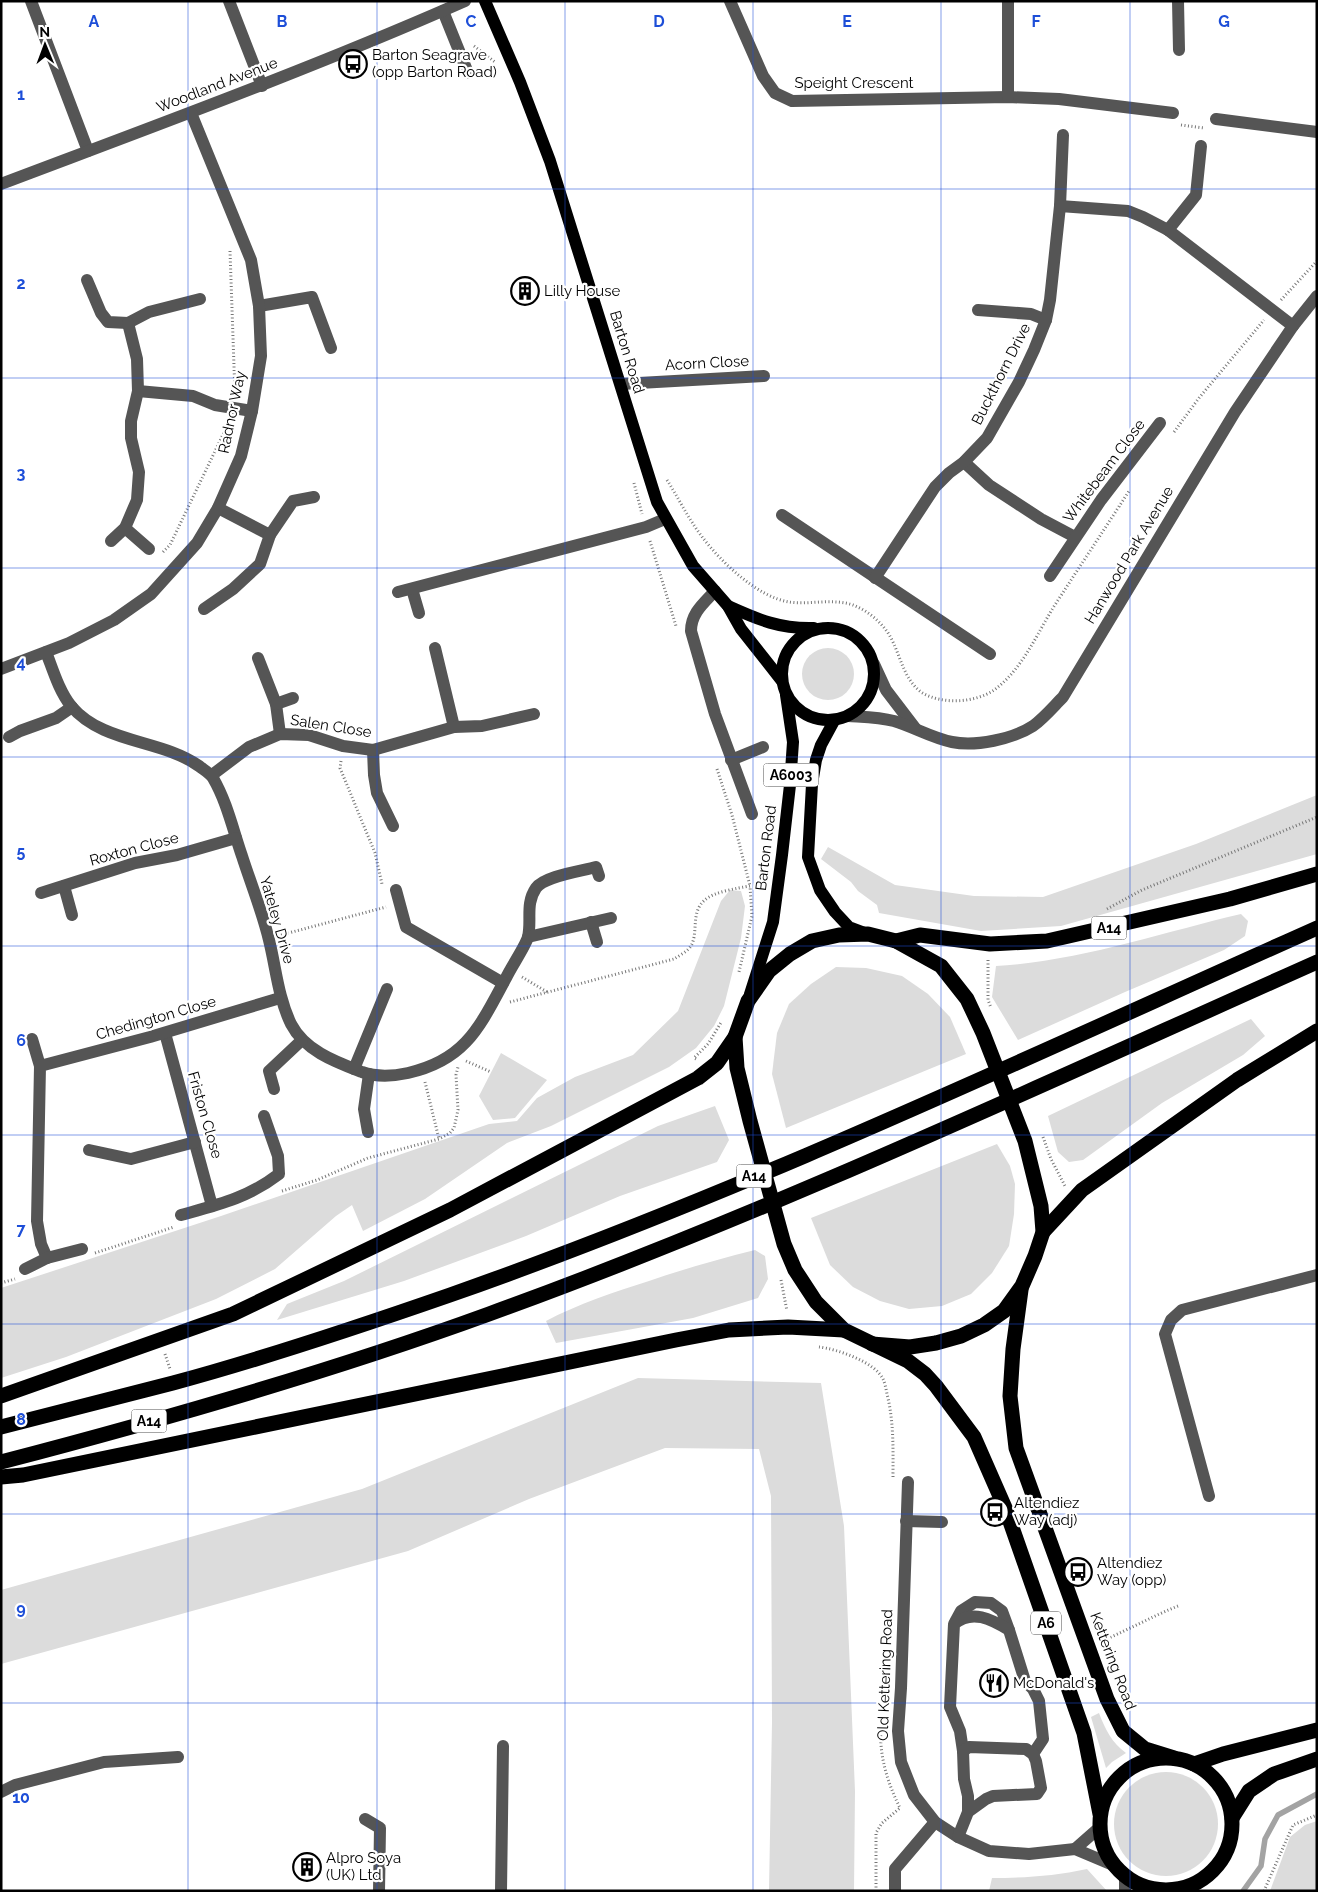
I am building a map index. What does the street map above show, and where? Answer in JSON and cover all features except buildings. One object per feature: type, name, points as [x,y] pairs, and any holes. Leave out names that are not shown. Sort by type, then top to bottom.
[{"type":"highway","name":"A14","points":[[896,941],[920,935],[990,944],[1047,941],[1230,899],[1317,874]]},
{"type":"highway","name":"A14","points":[[1,1427],[175,1382],[292,1348],[451,1295],[705,1197],[902,1114],[1317,928]]},
{"type":"highway","points":[[1,1396],[233,1314],[459,1206],[698,1078],[717,1062],[735,1037],[748,1002],[768,971],[790,954],[812,941],[839,934],[868,934],[896,941],[941,966],[967,999],[983,1033],[1025,1141],[1041,1206],[1043,1232],[1022,1286],[1004,1311],[984,1325],[961,1336],[936,1343],[910,1347],[872,1344],[844,1330],[816,1302],[794,1270],[784,1244],[737,1068],[735,1037]]},
{"type":"highway","name":"A14","points":[[1,1462],[327,1369],[489,1314],[677,1242],[899,1149],[1317,962]]},
{"type":"highway","points":[[1043,1232],[1082,1190],[1238,1080],[1317,1031]]},
{"type":"highway","name":"Kettering Road","points":[[1022,1286],[1013,1349],[1010,1396],[1016,1448],[1107,1699],[1123,1731],[1145,1749],[1174,1758]]},
{"type":"highway","points":[[1,1477],[23,1475],[213,1434],[729,1330],[788,1326],[844,1330]]},
{"type":"highway","name":"A6","points":[[872,1344],[908,1361],[925,1374],[974,1438],[1006,1510],[1080,1720],[1100,1821]]},
{"type":"highway","points":[[1194,1764],[1223,1754],[1317,1730]]},
{"type":"highway","points":[[1174,1758],[1194,1764],[1208,1773],[1220,1786],[1228,1801],[1232,1818],[1230,1840],[1221,1860],[1206,1876],[1185,1888],[1166,1890],[1125,1884],[1105,1851],[1100,1835],[1100,1821],[1106,1794],[1118,1778],[1134,1765],[1154,1759],[1174,1758]]},
{"type":"highway","points":[[1232,1818],[1249,1791],[1274,1774],[1317,1758]]},
{"type":"main road","name":"Barton Road","points":[[485,1],[550,161],[646,472],[665,519],[693,566],[728,606],[742,629],[782,681]]},
{"type":"main road","name":"Barton Road","points":[[728,606],[775,625],[793,628],[826,628]]},
{"type":"main road","points":[[826,628],[842,630],[857,638],[868,650],[874,664],[874,681],[869,696],[860,708],[848,716],[834,721],[820,720],[806,715],[794,707],[786,695],[782,681],[782,666],[787,652],[797,640],[810,631],[826,628]]},
{"type":"main road","name":"Barton Road","points":[[748,1002],[773,922],[783,846],[793,742],[786,695]]},
{"type":"main road","name":"A6003","points":[[834,721],[821,745],[816,760],[812,784],[808,858],[820,890],[835,912],[849,926],[868,934]]},
{"type":"street","points":[[31,1],[88,151]]},
{"type":"street","points":[[229,1],[262,86]]},
{"type":"street","name":"Woodland Avenue","points":[[1,184],[262,86],[373,42],[465,1]]},
{"type":"street","name":"Speight Crescent","points":[[730,1],[763,76],[775,93],[792,101],[1008,97],[1060,99],[1172,119]]},
{"type":"street","points":[[1008,1],[1008,97]]},
{"type":"street","points":[[1178,1],[1179,50]]},
{"type":"street","points":[[443,11],[468,73]]},
{"type":"street","name":"Radnor Way","points":[[1,669],[69,644],[114,620],[151,594],[196,543],[218,508],[241,456],[252,411],[260,356],[259,306],[251,260],[191,113]]},
{"type":"street","points":[[1216,119],[1317,132]]},
{"type":"street","name":"Buckthorn Drive","points":[[875,578],[935,487],[964,462],[987,438],[1019,382],[1034,350],[1046,320],[1051,291],[1060,206],[1063,135]]},
{"type":"street","points":[[1168,230],[1196,195],[1201,146]]},
{"type":"street","points":[[1060,206],[1128,211],[1143,216],[1168,230],[1293,326]]},
{"type":"street","points":[[87,280],[101,313],[108,322],[128,323],[149,312],[200,299]]},
{"type":"street","name":"Hanwood Park Avenue","points":[[848,716],[887,720],[952,742],[970,744],[990,742],[1008,737],[1032,726],[1063,696],[1235,412],[1293,326],[1317,296]]},
{"type":"street","points":[[259,306],[312,297],[331,348]]},
{"type":"street","points":[[978,310],[1031,314],[1046,320]]},
{"type":"street","points":[[111,541],[126,528],[137,500],[139,472],[131,438],[131,421],[138,390],[137,359],[128,323]]},
{"type":"street","name":"Acorn Close","points":[[620,384],[764,376]]},
{"type":"street","points":[[138,390],[193,396],[215,405],[252,411]]},
{"type":"street","name":"Whitebeam Close","points":[[1050,576],[1075,537],[1160,423]]},
{"type":"street","name":"Whitebeam Close","points":[[964,462],[989,485],[1041,519],[1075,537]]},
{"type":"street","points":[[204,609],[232,589],[260,564],[270,535],[293,501],[314,496]]},
{"type":"street","points":[[218,508],[270,535]]},
{"type":"street","points":[[782,515],[990,654]]},
{"type":"street","points":[[398,592],[646,527],[665,519]]},
{"type":"street","points":[[126,528],[153,553]]},
{"type":"street","points":[[412,589],[419,613]]},
{"type":"street","name":"Barton Road","points":[[715,591],[696,612],[691,622],[690,630],[715,714],[752,814]]},
{"type":"street","points":[[435,648],[454,727]]},
{"type":"street","points":[[46,652],[64,695],[72,707],[86,720],[116,735],[158,747],[188,759],[212,775]]},
{"type":"street","points":[[258,658],[276,704],[280,734]]},
{"type":"street","points":[[874,664],[886,690],[917,730]]},
{"type":"street","points":[[276,704],[293,698]]},
{"type":"street","points":[[9,738],[20,731],[56,718],[72,707]]},
{"type":"street","name":"Salen Close","points":[[212,775],[249,747],[280,734],[309,736],[343,746],[373,750],[387,748],[454,727],[482,726],[534,714]]},
{"type":"street","points":[[731,760],[763,747]]},
{"type":"street","points":[[373,750],[377,793],[393,826]]},
{"type":"street","name":"Yateley Drive","points":[[212,775],[225,802],[268,938],[280,998],[292,1026],[302,1040],[318,1052],[369,1074],[399,1075],[440,1063],[473,1036],[528,937]]},
{"type":"street","name":"Roxton Close","points":[[41,893],[135,863],[177,855],[236,838]]},
{"type":"street","points":[[599,876],[596,867],[543,881],[536,887],[530,901],[528,937],[611,918]]},
{"type":"street","points":[[64,886],[72,915]]},
{"type":"street","points":[[388,892],[406,927],[503,983]]},
{"type":"street","points":[[591,922],[596,942]]},
{"type":"street","points":[[354,1069],[387,989]]},
{"type":"street","name":"Chedington Close","points":[[40,1066],[165,1033],[280,998]]},
{"type":"street","name":"Friston Close","points":[[165,1033],[212,1206]]},
{"type":"street","points":[[32,1039],[40,1066],[37,1221],[41,1244],[47,1258]]},
{"type":"street","points":[[274,1090],[269,1071],[302,1040]]},
{"type":"street","points":[[368,1132],[364,1109],[369,1074]]},
{"type":"street","points":[[181,1215],[243,1197],[264,1186],[279,1174],[278,1156],[264,1116]]},
{"type":"street","points":[[89,1150],[131,1159],[195,1142]]},
{"type":"street","points":[[25,1269],[47,1258],[82,1249]]},
{"type":"street","points":[[1209,1496],[1165,1334],[1171,1320],[1182,1310],[1317,1275]]},
{"type":"street","name":"Old Kettering Road","points":[[908,1482],[898,1731],[901,1762],[914,1795],[935,1822],[958,1837],[989,1851],[1029,1854],[1075,1849],[1113,1865]]},
{"type":"street","points":[[906,1521],[942,1522]]},
{"type":"street","points":[[958,1837],[968,1812],[968,1796],[960,1731],[950,1707],[954,1624],[961,1611],[976,1602],[991,1603],[1002,1611],[1024,1681],[1033,1689],[1039,1701],[1043,1739],[1033,1754],[1041,1788],[1037,1794],[993,1796],[968,1812]]},
{"type":"street","points":[[501,1891],[502,1746]]},
{"type":"street","points":[[963,1752],[969,1747],[1026,1750],[1033,1754]]},
{"type":"street","points":[[1,1792],[15,1785],[104,1762],[178,1757]]},
{"type":"street","points":[[966,1786],[993,1796]]},
{"type":"street","points":[[365,1818],[380,1828],[380,1891]]},
{"type":"street","points":[[1075,1849],[1100,1821]]},
{"type":"street","points":[[895,1891],[895,1869],[935,1822]]},
{"type":"path","points":[[468,42],[497,64]]},
{"type":"path","points":[[1172,119],[1206,128]]},
{"type":"path","points":[[153,553],[170,545],[235,409],[230,250]]},
{"type":"path","points":[[1278,304],[1317,260]]},
{"type":"path","points":[[1171,435],[1267,316]]},
{"type":"path","points":[[663,474],[703,538],[742,578],[766,594],[788,602],[837,602],[854,606],[871,615],[884,626],[892,639],[905,672],[912,683],[921,692],[934,698],[953,701],[973,699],[992,691],[1006,679],[1033,643],[1131,487]]},
{"type":"path","points":[[633,476],[634,485],[677,630]]},
{"type":"path","points":[[268,938],[388,907],[388,892],[375,853],[340,768],[343,746]]},
{"type":"path","points":[[1100,913],[1142,890],[1317,816]]},
{"type":"path","points":[[507,1003],[674,959],[684,953],[692,944],[698,907],[706,898],[732,889],[750,886],[752,916],[738,979]]},
{"type":"path","points":[[990,944],[987,962],[988,1000],[994,1014]]},
{"type":"path","points":[[517,973],[547,992]]},
{"type":"path","points":[[700,1063],[694,1058],[708,1044],[723,1020]]},
{"type":"path","points":[[460,1058],[491,1072]]},
{"type":"path","points":[[423,1077],[439,1139]]},
{"type":"path","points":[[159,1339],[175,1382]]},
{"type":"path","points":[[814,1346],[829,1348],[860,1360],[876,1370],[883,1379],[893,1429],[893,1483]]},
{"type":"path","points":[[1104,1640],[1124,1632],[1152,1616],[1178,1606]]},
{"type":"path","points":[[876,1891],[876,1833],[882,1823],[900,1808],[892,1793],[886,1774],[882,1754],[882,1724]]},
{"type":"path","points":[[1264,1891],[1293,1825],[1317,1815]]},
{"type":"shaded area","points":[[828,648],[838,650],[846,656],[852,664],[854,674],[852,684],[846,692],[838,698],[828,700],[818,698],[810,692],[804,684],[802,674],[804,664],[810,656],[818,650]]},
{"type":"shaded area","points":[[1317,795],[1317,854],[1061,926],[981,931],[879,913],[877,905],[821,859],[828,847],[895,885],[974,896],[1043,897],[1196,844]]},
{"type":"shaded area","points":[[730,890],[741,891],[745,906],[741,938],[724,1006],[714,1026],[696,1048],[669,1067],[551,1126],[507,1143],[425,1199],[363,1231],[352,1205],[336,1216],[275,1269],[216,1299],[66,1357],[1,1378],[1,1288],[221,1216],[489,1124],[517,1121],[537,1098],[575,1077],[633,1055],[678,1011],[721,901]]},
{"type":"shaded area","points":[[1241,914],[1248,921],[1245,936],[1224,950],[1018,1040],[992,997],[996,966],[1027,963],[1089,952]]},
{"type":"shaded area","points":[[836,967],[866,968],[902,976],[928,994],[950,1017],[966,1054],[786,1128],[772,1074],[777,1033],[789,1004],[811,984]]},
{"type":"shaded area","points":[[1251,1019],[1265,1036],[1243,1055],[1162,1103],[1083,1160],[1069,1162],[1058,1152],[1048,1116]]},
{"type":"shaded area","points":[[501,1053],[547,1080],[515,1118],[493,1120],[479,1096]]},
{"type":"shaded area","points":[[715,1106],[729,1140],[717,1162],[620,1196],[526,1236],[404,1281],[277,1320],[287,1304],[344,1281],[658,1126]]},
{"type":"shaded area","points":[[997,1144],[1010,1166],[1015,1184],[1014,1214],[1009,1246],[992,1273],[971,1294],[942,1306],[909,1309],[880,1301],[853,1287],[830,1265],[811,1218]]},
{"type":"shaded area","points":[[755,1250],[765,1256],[768,1279],[758,1298],[693,1318],[556,1343],[546,1321],[583,1304],[623,1290],[688,1268]]},
{"type":"shaded area","points":[[638,1378],[821,1383],[844,1526],[855,1791],[854,1891],[769,1891],[772,1722],[771,1496],[759,1449],[665,1448],[529,1499],[408,1551],[1,1664],[1,1590],[362,1489]]},
{"type":"shaded area","points":[[1099,1713],[1110,1735],[1126,1753],[1106,1768],[1091,1717]]},
{"type":"shaded area","points":[[1166,1772],[1186,1776],[1203,1787],[1214,1804],[1218,1824],[1214,1844],[1203,1861],[1186,1872],[1166,1876],[1146,1872],[1129,1861],[1118,1844],[1114,1824],[1118,1804],[1129,1787],[1146,1776]]},
{"type":"shaded area","points":[[1317,1821],[1317,1891],[1270,1891],[1290,1837],[1305,1825]]},
{"type":"shaded area","points":[[1087,1869],[1107,1891],[989,1891],[992,1878],[1040,1876]]},
{"type":"waterway","points":[[1243,1891],[1261,1866],[1265,1839],[1278,1815],[1317,1794]]},
{"type":"place","name":"Barton Seagrave (opp Barton Road)","points":[[353,64]]},
{"type":"place","name":"Lilly House","points":[[525,291]]},
{"type":"place","name":"Altendiez Way (adj)","points":[[995,1512]]},
{"type":"place","name":"Altendiez Way (opp)","points":[[1078,1572]]},
{"type":"place","name":"McDonald's","points":[[994,1683]]},
{"type":"place","name":"Alpro Soya (UK) Ltd","points":[[307,1867]]}]
